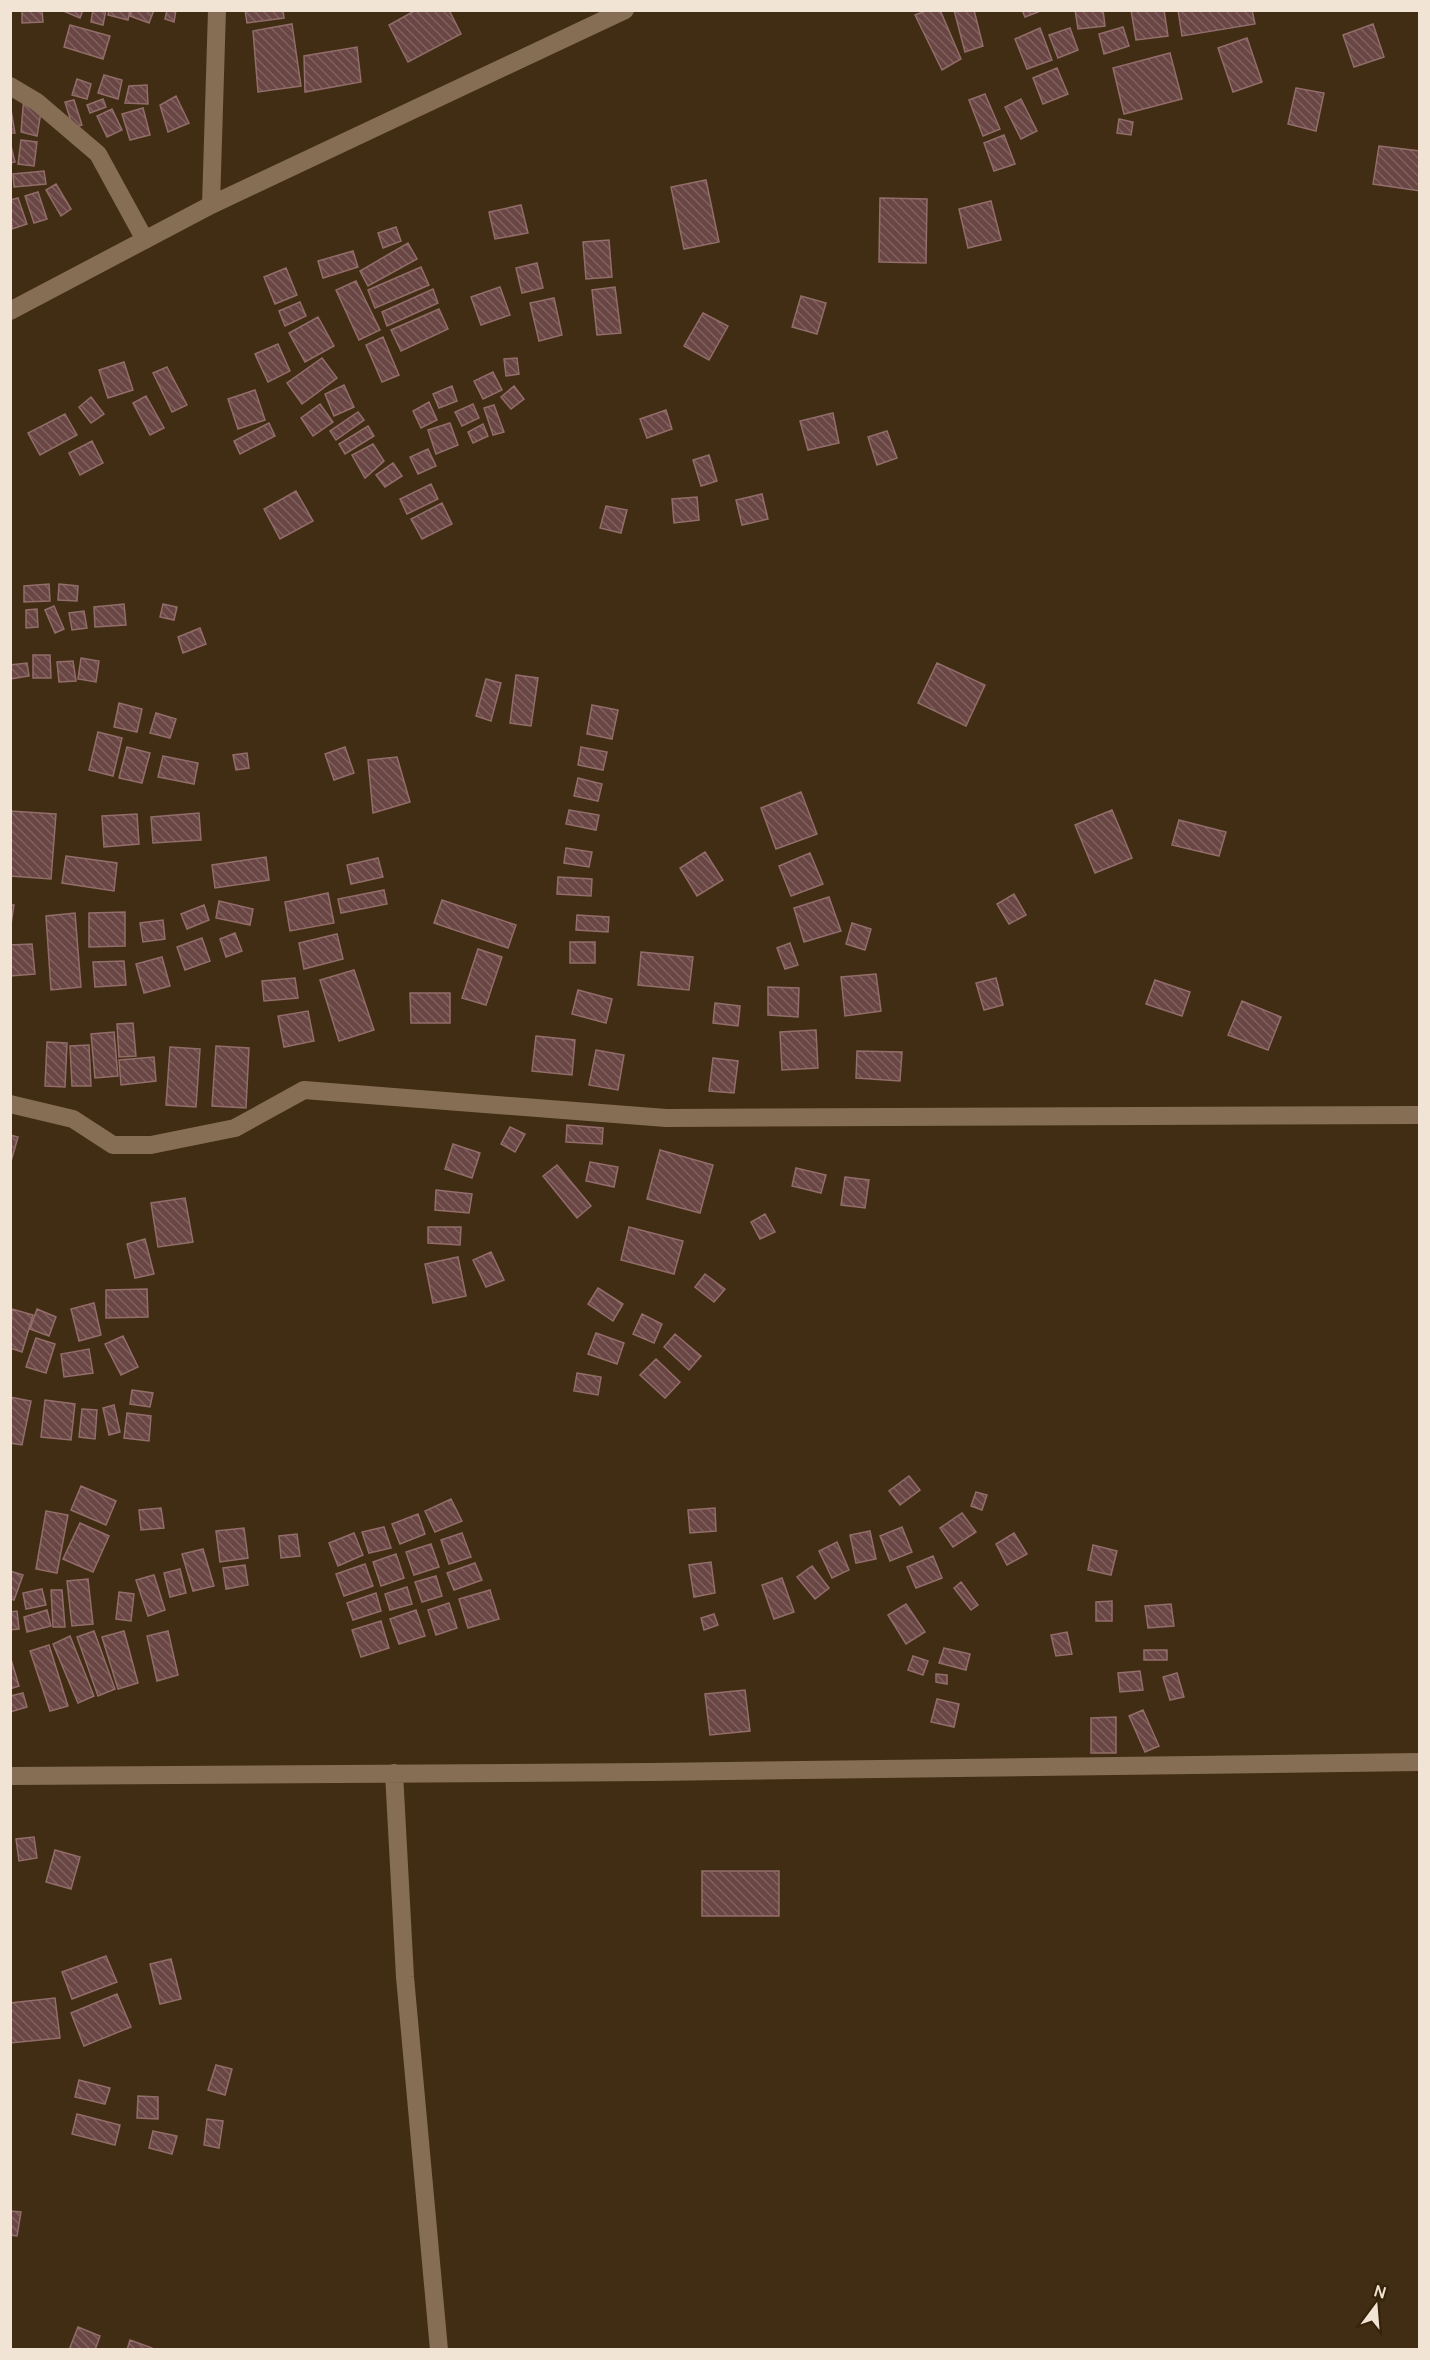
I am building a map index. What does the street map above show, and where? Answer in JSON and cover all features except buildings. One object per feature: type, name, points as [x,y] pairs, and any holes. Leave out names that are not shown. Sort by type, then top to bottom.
[{"type":"street","points":[[211,206],[217,10]]},
{"type":"street","points":[[10,311],[211,206],[626,10]]},
{"type":"street","points":[[10,86],[37,102],[98,154],[146,240]]},
{"type":"street","points":[[10,1104],[73,1119],[113,1145],[151,1145],[235,1128],[304,1090],[666,1118],[1419,1115]]},
{"type":"street","points":[[10,1776],[1419,1762]]},
{"type":"street","points":[[394,1773],[405,1977],[439,2349]]}]
